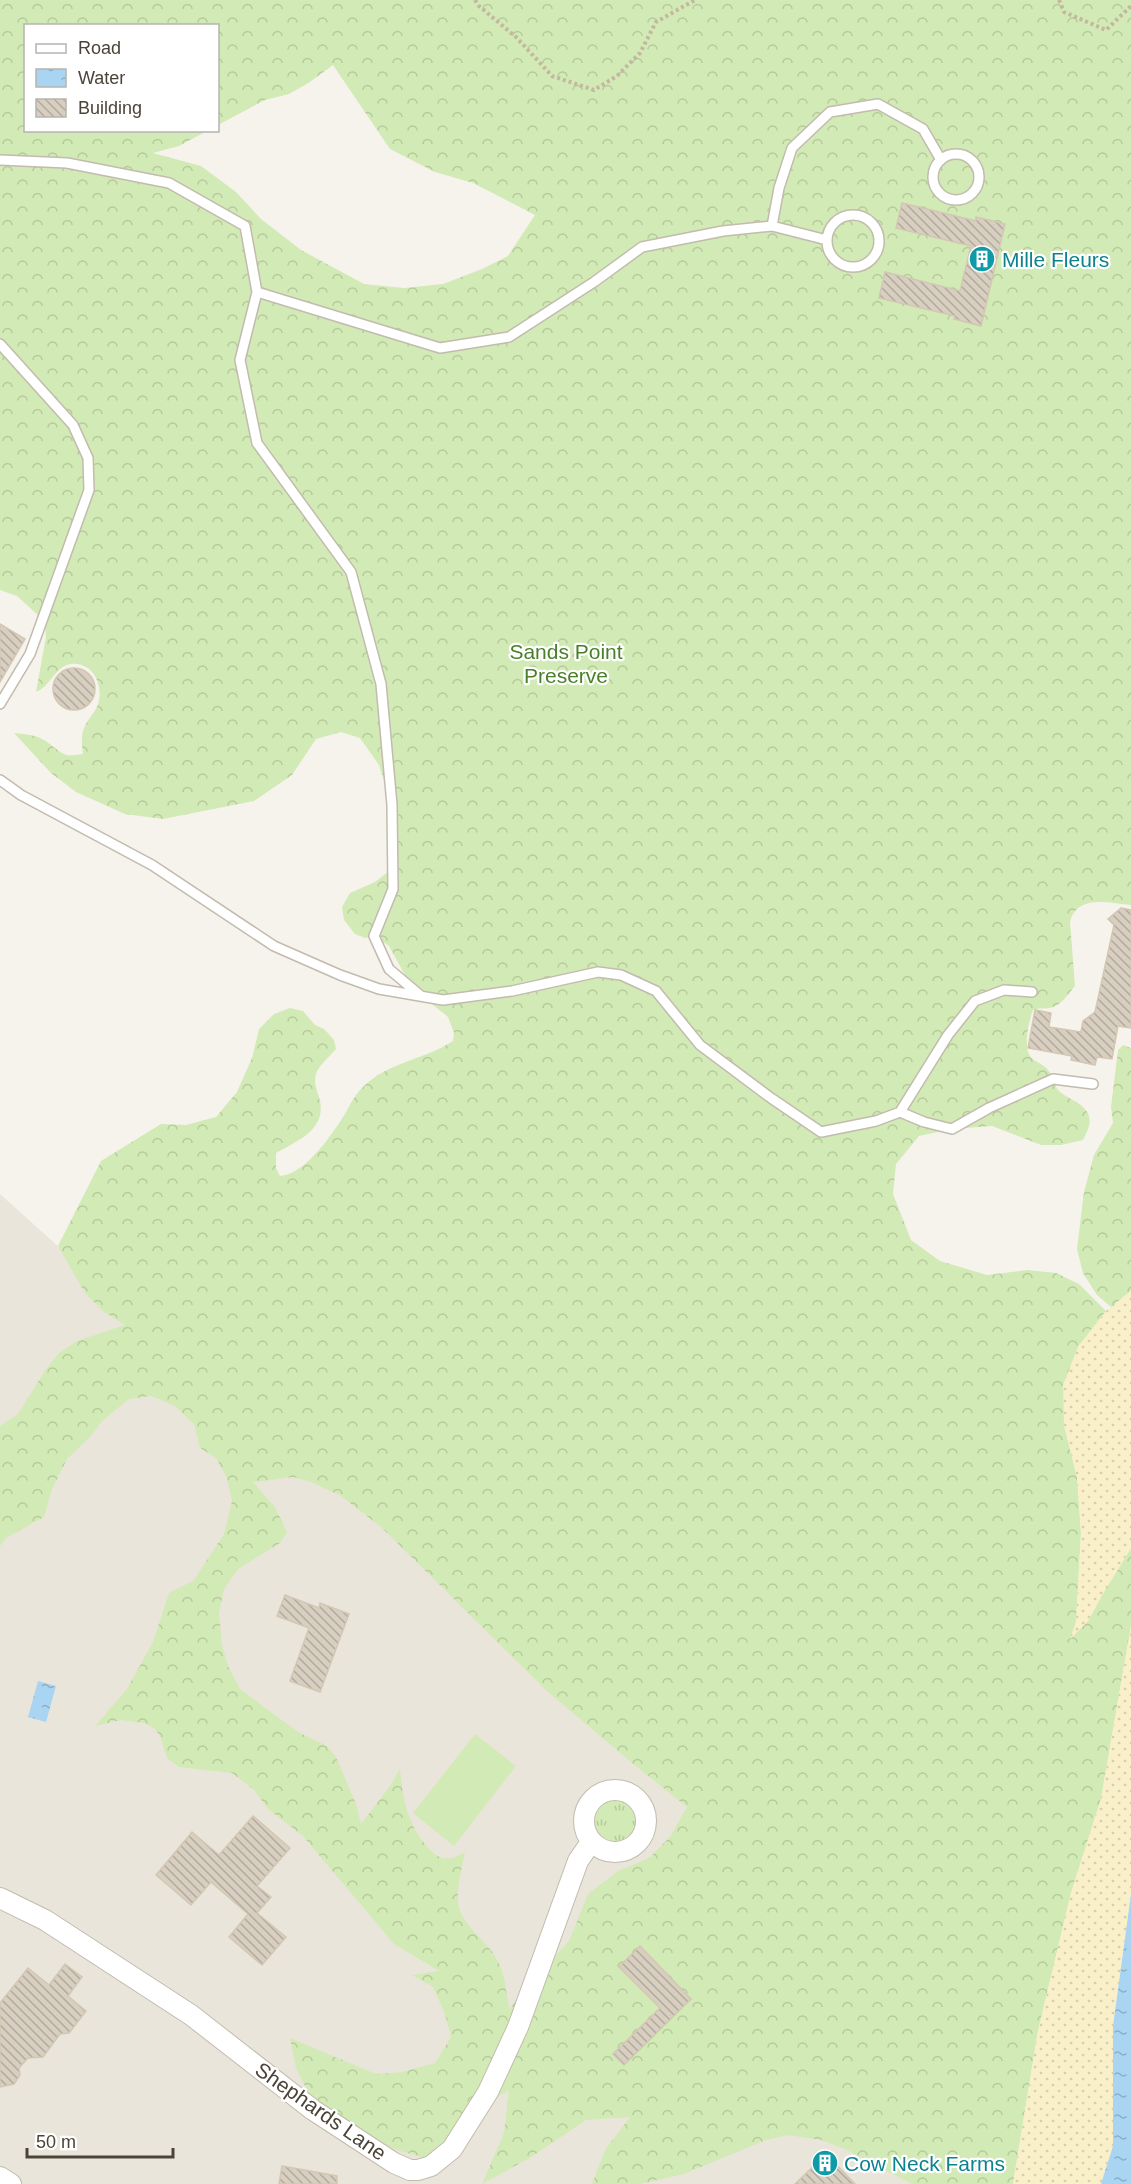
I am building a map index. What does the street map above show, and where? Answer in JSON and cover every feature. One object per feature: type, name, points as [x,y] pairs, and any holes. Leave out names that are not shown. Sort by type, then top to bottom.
[{"type":"street","name":"Shephards Lane","points":[[0,1898],[45,1920],[191,2015],[312,2110],[394,2163],[410,2170],[418,2170],[431,2166],[452,2149],[488,2092],[518,2027],[578,1862],[591,1842]]},
{"type":"street","points":[[0,2177],[11,2184]]},
{"type":"lane","points":[[772,226],[779,188],[792,148],[830,112],[878,104],[923,129],[941,160]]},
{"type":"lane","points":[[962,155],[974,163],[978,169],[978,184],[969,196],[955,200],[947,198],[936,188],[933,173],[941,160],[947,156],[962,155]]},
{"type":"lane","points":[[0,160],[67,163],[169,183],[245,226],[257,291],[240,360],[257,443],[351,572],[381,684],[392,805],[393,889],[374,936],[390,969],[422,996]]},
{"type":"lane","points":[[857,216],[872,223],[879,238],[875,255],[870,261],[854,267],[838,262],[832,256],[828,240],[829,231],[840,219],[857,216]]},
{"type":"lane","points":[[257,291],[441,348],[509,337],[594,282],[642,247],[723,231],[772,226],[828,240]]},
{"type":"lane","points":[[0,345],[73,425],[88,458],[89,490],[30,654],[0,704]]},
{"type":"lane","points":[[0,780],[21,795],[152,865],[274,946],[340,975],[379,989],[443,1000],[512,992],[598,972],[621,975],[656,991],[700,1045],[821,1132],[876,1120],[900,1112],[948,1035],[975,1001],[1004,990],[1032,992]]},
{"type":"lane","points":[[900,1112],[924,1122],[952,1129],[989,1108],[1053,1079],[1093,1084]]},
{"type":"path","points":[[476,0],[479,6],[516,37],[552,76],[594,90],[617,76],[640,53],[656,22],[695,0]]},
{"type":"path","points":[[1059,0],[1064,12],[1106,30],[1131,6]]},
{"type":"shaded area","points":[[0,1194],[300,1464],[559,1665],[687,1807],[952,2184],[0,2184]]},
{"type":"green space","name":"Sands Point Preserve","points":[[0,0],[1131,0],[1131,905],[1095,902],[1079,907],[1074,913],[1070,922],[1075,986],[1056,1006],[1033,1010],[1027,1040],[1030,1056],[1048,1070],[1059,1091],[1078,1103],[1087,1112],[1089,1127],[1083,1140],[1061,1145],[1041,1145],[992,1126],[952,1129],[919,1136],[896,1164],[893,1194],[911,1240],[940,1261],[987,1275],[1027,1270],[1056,1273],[1079,1284],[1106,1311],[1078,1347],[1064,1425],[1077,1477],[1081,1533],[1076,1622],[1071,1638],[1088,1621],[1131,1548],[1131,1626],[1101,1799],[1071,1893],[1038,2031],[1013,2184],[912,2184],[845,2149],[821,2140],[788,2135],[766,2140],[684,2174],[640,2184],[592,2184],[605,2150],[630,2117],[586,2120],[528,2159],[482,2184],[504,2133],[509,2090],[466,2116],[445,2150],[425,2158],[397,2150],[360,2132],[309,2094],[296,2068],[290,2038],[376,2074],[402,2072],[435,2063],[451,2037],[445,2014],[433,1987],[412,1975],[439,1971],[394,1944],[303,1836],[268,1809],[254,1790],[232,1773],[179,1767],[167,1758],[160,1736],[154,1728],[144,1723],[121,1720],[95,1726],[127,1689],[153,1642],[169,1593],[193,1581],[224,1534],[232,1501],[227,1478],[216,1458],[200,1448],[194,1424],[175,1406],[151,1396],[129,1399],[102,1421],[90,1437],[67,1459],[52,1489],[44,1517],[6,1538],[0,1546],[0,1426],[18,1414],[46,1369],[59,1353],[77,1341],[125,1325],[104,1312],[85,1293],[58,1246],[101,1161],[161,1124],[186,1125],[216,1117],[237,1092],[252,1058],[259,1029],[274,1014],[290,1008],[303,1011],[315,1025],[324,1029],[334,1040],[336,1049],[322,1064],[315,1078],[321,1111],[319,1120],[301,1139],[276,1153],[276,1168],[280,1176],[299,1169],[317,1152],[363,1087],[395,1066],[430,1053],[453,1041],[454,1033],[448,1017],[412,988],[389,946],[374,936],[365,938],[355,934],[344,920],[342,907],[350,893],[375,882],[393,868],[392,805],[379,765],[360,738],[341,732],[316,739],[292,775],[254,801],[163,819],[125,814],[76,792],[51,773],[14,733],[40,738],[67,755],[83,754],[83,731],[97,707],[100,692],[96,677],[91,671],[79,664],[71,664],[61,668],[46,685],[36,692],[46,637],[45,626],[39,616],[17,596],[0,590]],"holes":[[[24,24],[219,24],[219,124],[265,100],[289,94],[333,65],[390,149],[435,172],[473,183],[535,215],[508,256],[482,269],[443,284],[404,288],[364,284],[301,250],[261,219],[236,192],[201,166],[153,153],[179,146],[205,132],[24,132]],[[293,1477],[311,1482],[341,1496],[382,1528],[548,1692],[687,1807],[670,1837],[649,1858],[618,1871],[588,1894],[569,1941],[520,1994],[510,2009],[499,1962],[465,1921],[459,1908],[458,1887],[465,1852],[452,1858],[443,1858],[425,1844],[406,1809],[400,1769],[361,1824],[356,1804],[336,1757],[327,1746],[298,1732],[240,1689],[228,1666],[222,1645],[219,1613],[224,1589],[238,1569],[280,1543],[287,1532],[275,1507],[253,1482]]]},
{"type":"green space","points":[[1123,1045],[1131,1048],[1131,1291],[1111,1307],[1097,1295],[1083,1273],[1077,1249],[1084,1192],[1094,1155],[1113,1123],[1111,1107],[1118,1050]]},
{"type":"green space","points":[[475,1734],[516,1766],[454,1846],[413,1813]]},
{"type":"green space","points":[[615,1800],[630,1807],[637,1822],[630,1837],[615,1844],[600,1837],[593,1822],[600,1807]]},
{"type":"sand","points":[[1131,1291],[1131,1548],[1088,1621],[1070,1639],[1076,1622],[1081,1533],[1077,1477],[1064,1425],[1063,1385],[1078,1347],[1106,1311]]},
{"type":"sand","points":[[1131,1626],[1131,1894],[1113,2026],[1113,2146],[1101,2184],[1013,2184],[1038,2031],[1071,1893],[1101,1799]]},
{"type":"water","points":[[38,1681],[56,1686],[46,1722],[28,1717]]},
{"type":"water","points":[[1131,1894],[1131,2184],[1101,2184],[1113,2146],[1113,2026]]},
{"type":"building","name":"Mille Fleurs","points":[[902,203],[976,221],[976,217],[1005,224],[981,326],[954,319],[955,316],[879,298],[885,272],[960,291],[971,246],[896,228]]},
{"type":"building","points":[[0,624],[25,639],[0,682]]},
{"type":"building","points":[[74,668],[82,669],[89,674],[94,681],[94,697],[89,704],[82,709],[74,710],[66,709],[59,704],[54,697],[53,689],[54,681],[59,674],[66,669]]},
{"type":"building","points":[[1121,908],[1131,910],[1131,1028],[1118,1026],[1112,1059],[1097,1057],[1095,1065],[1071,1060],[1072,1056],[1028,1048],[1035,1010],[1051,1013],[1049,1027],[1081,1032],[1083,1021],[1095,1012],[1114,925],[1108,919]]},
{"type":"building","points":[[285,1595],[319,1608],[320,1603],[349,1614],[320,1692],[290,1681],[309,1628],[277,1616]]},
{"type":"building","points":[[253,1816],[290,1848],[257,1886],[271,1897],[257,1913],[286,1937],[262,1965],[229,1937],[248,1914],[211,1882],[191,1905],[156,1875],[192,1832],[219,1855]]},
{"type":"building","points":[[640,1946],[691,1999],[624,2065],[613,2054],[660,2008],[619,1967]]},
{"type":"building","points":[[65,1964],[82,1977],[68,1996],[86,2011],[69,2033],[60,2034],[43,2057],[28,2058],[19,2068],[20,2075],[14,2084],[0,2087],[0,2003],[28,1968],[49,1985]]},
{"type":"building","name":"Cow Neck Farms","points":[[826,2154],[855,2184],[795,2184]]},
{"type":"building","points":[[282,2166],[337,2176],[337,2184],[279,2184]]},
{"type":"place","name":"Mille Fleurs","points":[[982,259]]},
{"type":"place","name":"Cow Neck Farms","points":[[825,2163]]}]
